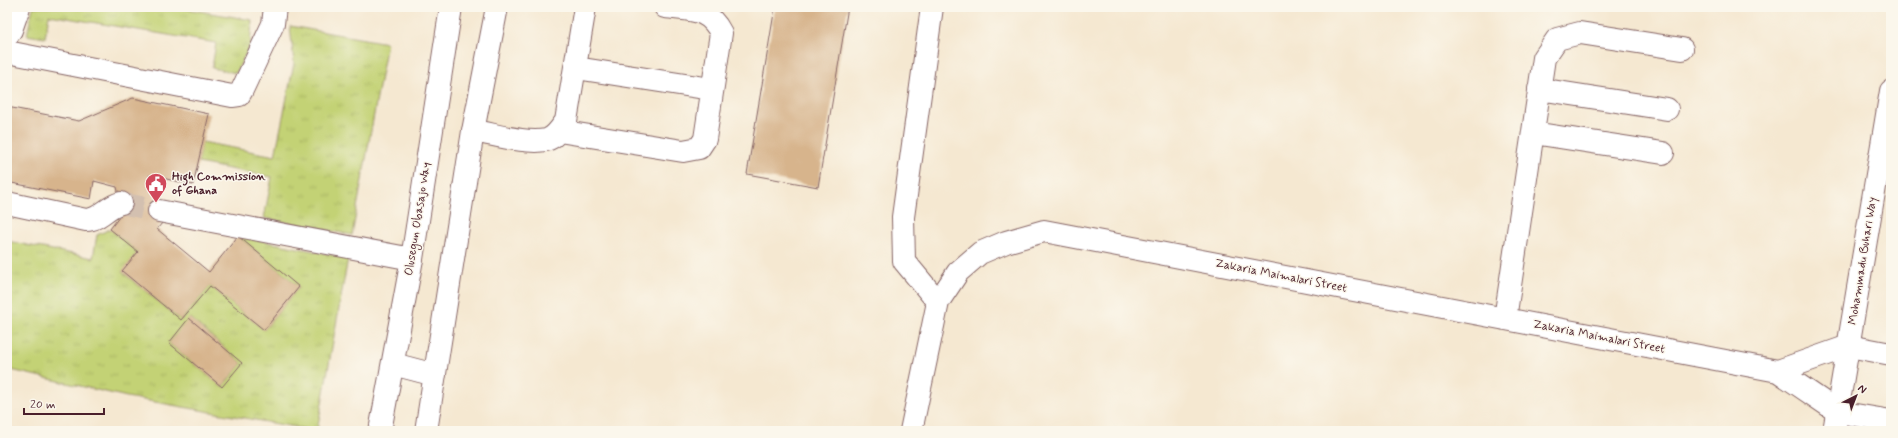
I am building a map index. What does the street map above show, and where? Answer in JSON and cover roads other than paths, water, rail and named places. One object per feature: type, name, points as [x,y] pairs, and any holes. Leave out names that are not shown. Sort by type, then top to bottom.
[{"type":"street","points":[[7,36],[11,30],[19,7]]},
{"type":"street","points":[[7,52],[232,96],[239,94],[242,90],[273,24],[275,7]]},
{"type":"street","name":"Olusegun Obasajo Way","points":[[380,431],[412,259],[451,7]]},
{"type":"street","points":[[426,431],[474,131],[496,7]]},
{"type":"street","points":[[474,131],[528,140],[547,140],[560,131],[566,121],[585,7]]},
{"type":"street","points":[[560,131],[683,151],[699,148],[705,139],[711,89],[721,33],[715,20],[705,13],[665,7]]},
{"type":"street","points":[[932,7],[903,217],[904,261],[938,302]]},
{"type":"street","points":[[1505,319],[1544,58],[1557,39],[1580,33],[1682,49]]},
{"type":"street","points":[[576,68],[711,89]]},
{"type":"street","points":[[1539,89],[1667,109]]},
{"type":"street","name":"Mohammadu Buhari Way","points":[[1836,422],[1891,91]]},
{"type":"street","points":[[1533,133],[1664,153]]},
{"type":"street","points":[[7,203],[86,220],[92,220],[111,206],[121,204]]},
{"type":"street","points":[[159,211],[412,259]]},
{"type":"street","name":"Zakaria Maimalari Street","points":[[911,431],[938,302],[958,272],[980,253],[1006,242],[1044,231],[1778,371],[1836,422],[1891,421]]},
{"type":"street","points":[[1778,371],[1849,346],[1891,354]]},
{"type":"street","points":[[393,364],[435,375]]},
{"type":"tunnel","points":[[121,203],[159,211]]},
{"type":"place","name":"High Commission of Ghana","points":[[156,204]]}]
